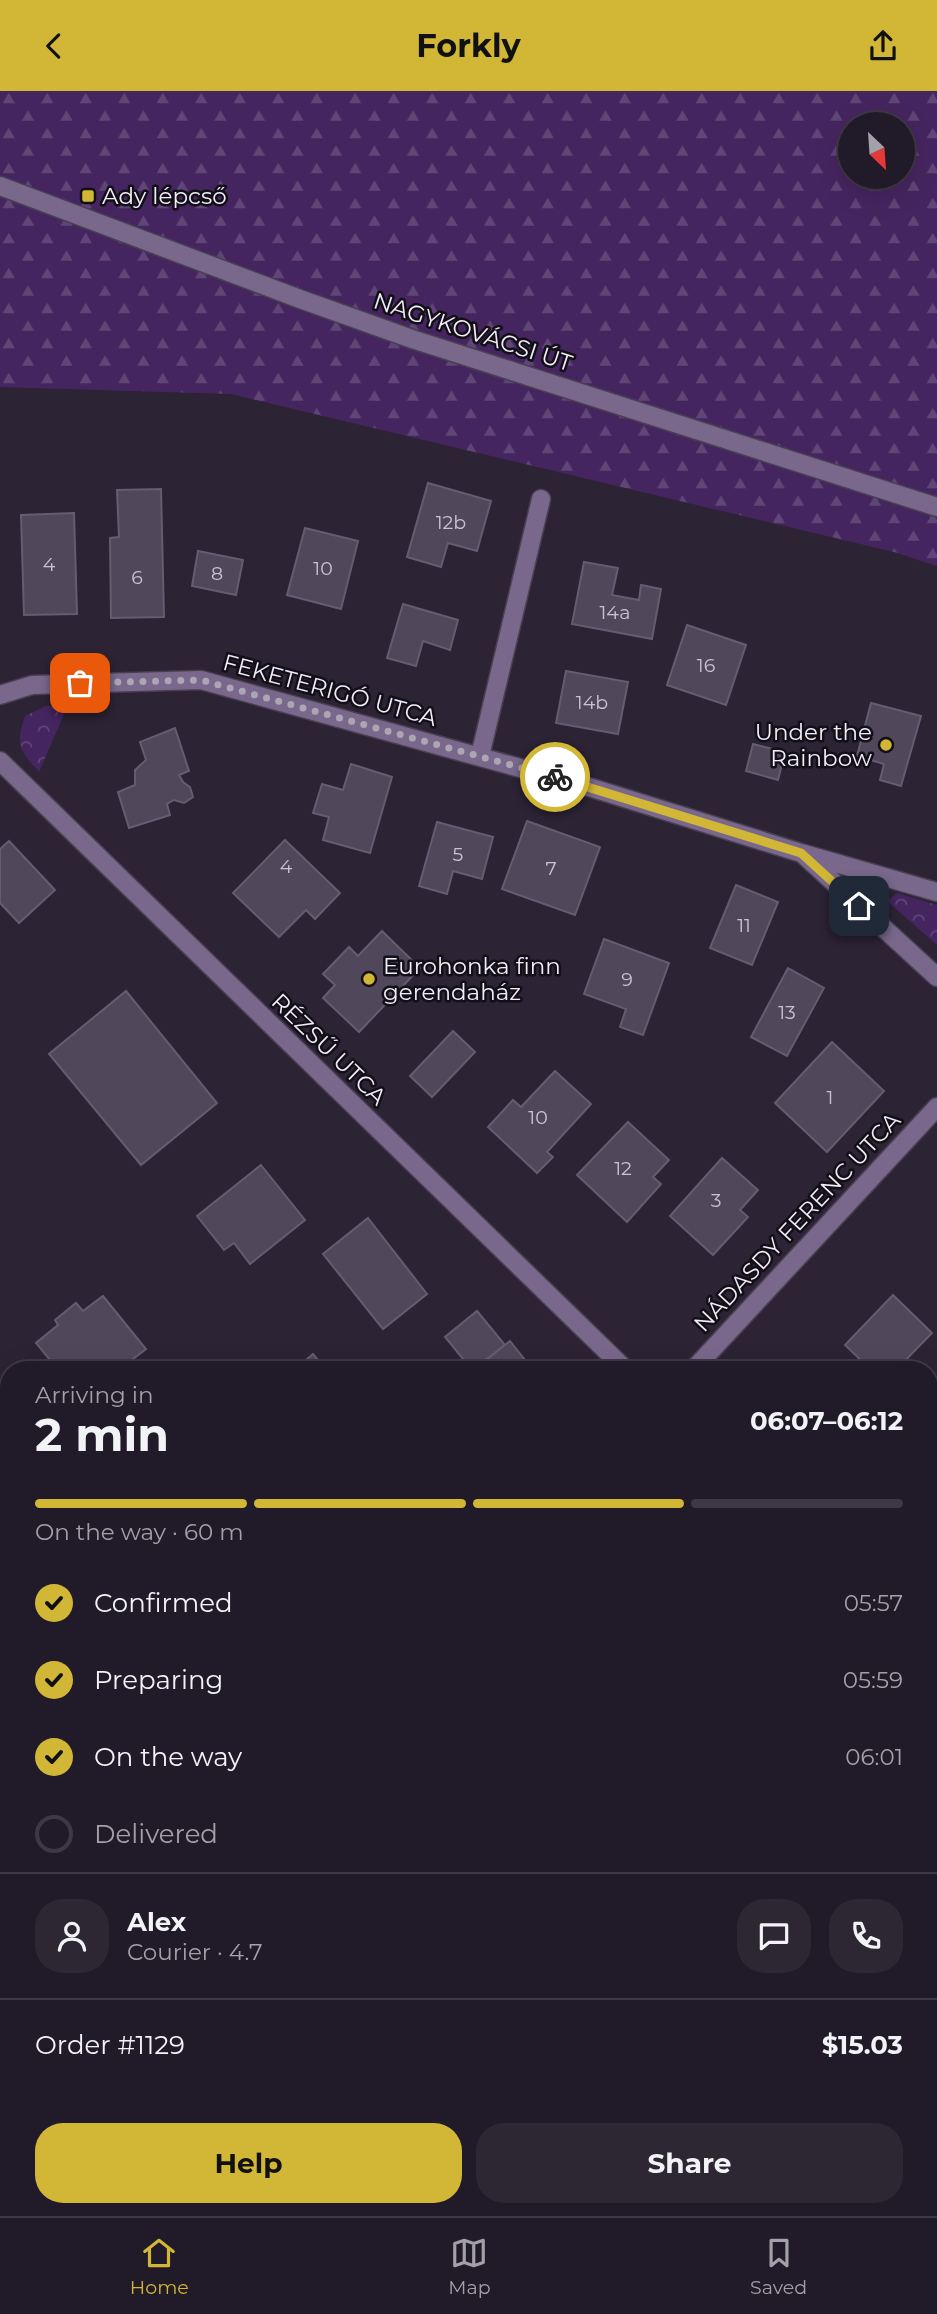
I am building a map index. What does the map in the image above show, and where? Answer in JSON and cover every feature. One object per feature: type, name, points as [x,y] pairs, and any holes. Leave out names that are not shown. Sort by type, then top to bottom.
[{"type":"street","name":"NAGYKOVÁCSI ÚT","points":[[0,186],[287,295],[412,339],[937,507]]},
{"type":"street","points":[[480,756],[541,499]]},
{"type":"street","name":"FEKETERIGÓ UTCA","points":[[0,695],[32,685],[201,680],[589,787],[937,892]]},
{"type":"street","name":"RÉZSŰ UTCA","points":[[0,761],[616,1361]]},
{"type":"street","points":[[801,853],[937,977]]},
{"type":"street","name":"NÁDASDY FERENC UTCA","points":[[701,1361],[937,1107]]},
{"type":"green space","points":[[0,91],[937,91],[937,566],[894,552],[231,394],[0,387]]},
{"type":"green space","points":[[68,705],[39,772],[21,747],[20,734],[25,716],[46,706]]},
{"type":"green space","points":[[897,893],[937,905],[937,945],[887,901]]},
{"type":"building","points":[[428,483],[491,501],[477,551],[448,543],[441,567],[407,557]]},
{"type":"building","points":[[161,489],[164,617],[111,618],[110,538],[119,537],[117,490]]},
{"type":"building","points":[[74,513],[77,614],[24,615],[21,515]]},
{"type":"building","points":[[305,528],[358,541],[341,609],[287,595]]},
{"type":"building","points":[[198,551],[243,560],[236,595],[192,586]]},
{"type":"building","points":[[584,562],[618,568],[612,595],[639,600],[641,585],[661,589],[652,639],[572,624]]},
{"type":"building","points":[[403,604],[458,620],[450,650],[423,641],[416,666],[387,658]]},
{"type":"building","points":[[687,625],[746,645],[726,705],[667,685]]},
{"type":"building","points":[[566,671],[628,682],[618,734],[556,723]]},
{"type":"building","points":[[871,703],[921,716],[901,786],[880,780],[884,764],[857,756]]},
{"type":"building","points":[[175,728],[189,771],[179,775],[190,787],[193,797],[184,803],[174,800],[167,804],[170,815],[129,828],[118,792],[135,785],[135,770],[146,760],[140,742]]},
{"type":"building","points":[[753,744],[785,752],[778,780],[746,771]]},
{"type":"building","points":[[351,764],[392,777],[370,853],[323,840],[329,817],[313,813],[322,784],[343,790]]},
{"type":"building","points":[[527,821],[600,847],[575,915],[502,889]]},
{"type":"building","points":[[437,822],[493,837],[482,879],[453,871],[447,894],[419,886]]},
{"type":"building","points":[[285,840],[340,893],[315,919],[306,910],[279,937],[233,893]]},
{"type":"building","points":[[9,841],[55,890],[19,923],[0,903],[0,849]]},
{"type":"building","points":[[736,885],[778,902],[752,965],[710,948]]},
{"type":"building","name":"Eurohonka finn gerendaház","points":[[382,931],[420,968],[359,1032],[323,998],[335,985],[323,974],[349,947],[358,956]]},
{"type":"building","points":[[604,939],[669,963],[643,1035],[620,1027],[626,1009],[584,994]]},
{"type":"building","points":[[788,968],[824,988],[787,1056],[751,1037]]},
{"type":"building","points":[[126,991],[217,1103],[141,1165],[49,1054]]},
{"type":"building","points":[[453,1031],[475,1052],[432,1097],[410,1076]]},
{"type":"building","points":[[832,1042],[884,1091],[827,1152],[775,1103]]},
{"type":"building","points":[[555,1071],[591,1104],[547,1152],[553,1157],[537,1173],[488,1127],[513,1100],[521,1107]]},
{"type":"building","points":[[628,1122],[669,1160],[653,1177],[661,1184],[627,1222],[577,1175]]},
{"type":"building","points":[[722,1158],[758,1190],[740,1210],[748,1217],[713,1255],[670,1216]]},
{"type":"building","points":[[261,1165],[305,1220],[250,1264],[234,1243],[224,1250],[197,1216]]},
{"type":"building","points":[[368,1218],[427,1294],[383,1329],[323,1254]]},
{"type":"building","points":[[893,1295],[932,1333],[905,1361],[862,1361],[845,1345]]},
{"type":"building","points":[[103,1296],[146,1349],[133,1359],[135,1361],[51,1361],[36,1343],[58,1325],[55,1320],[76,1303],[83,1311]]},
{"type":"building","points":[[477,1311],[505,1345],[484,1361],[465,1361],[445,1337]]},
{"type":"building","points":[[510,1341],[526,1361],[485,1361]]},
{"type":"building","points":[[313,1354],[319,1361],[305,1361]]},
{"type":"way so far","points":[[80,683],[201,680],[555,777]]},
{"type":"place","name":"Ady lépcső","points":[[88,196]]},
{"type":"place","name":"Under the Rainbow","points":[[886,745]]},
{"type":"place","name":"Eurohonka finn gerendaház","points":[[369,979]]},
{"type":"route","points":[[555,777],[801,853],[859,906]]}]
